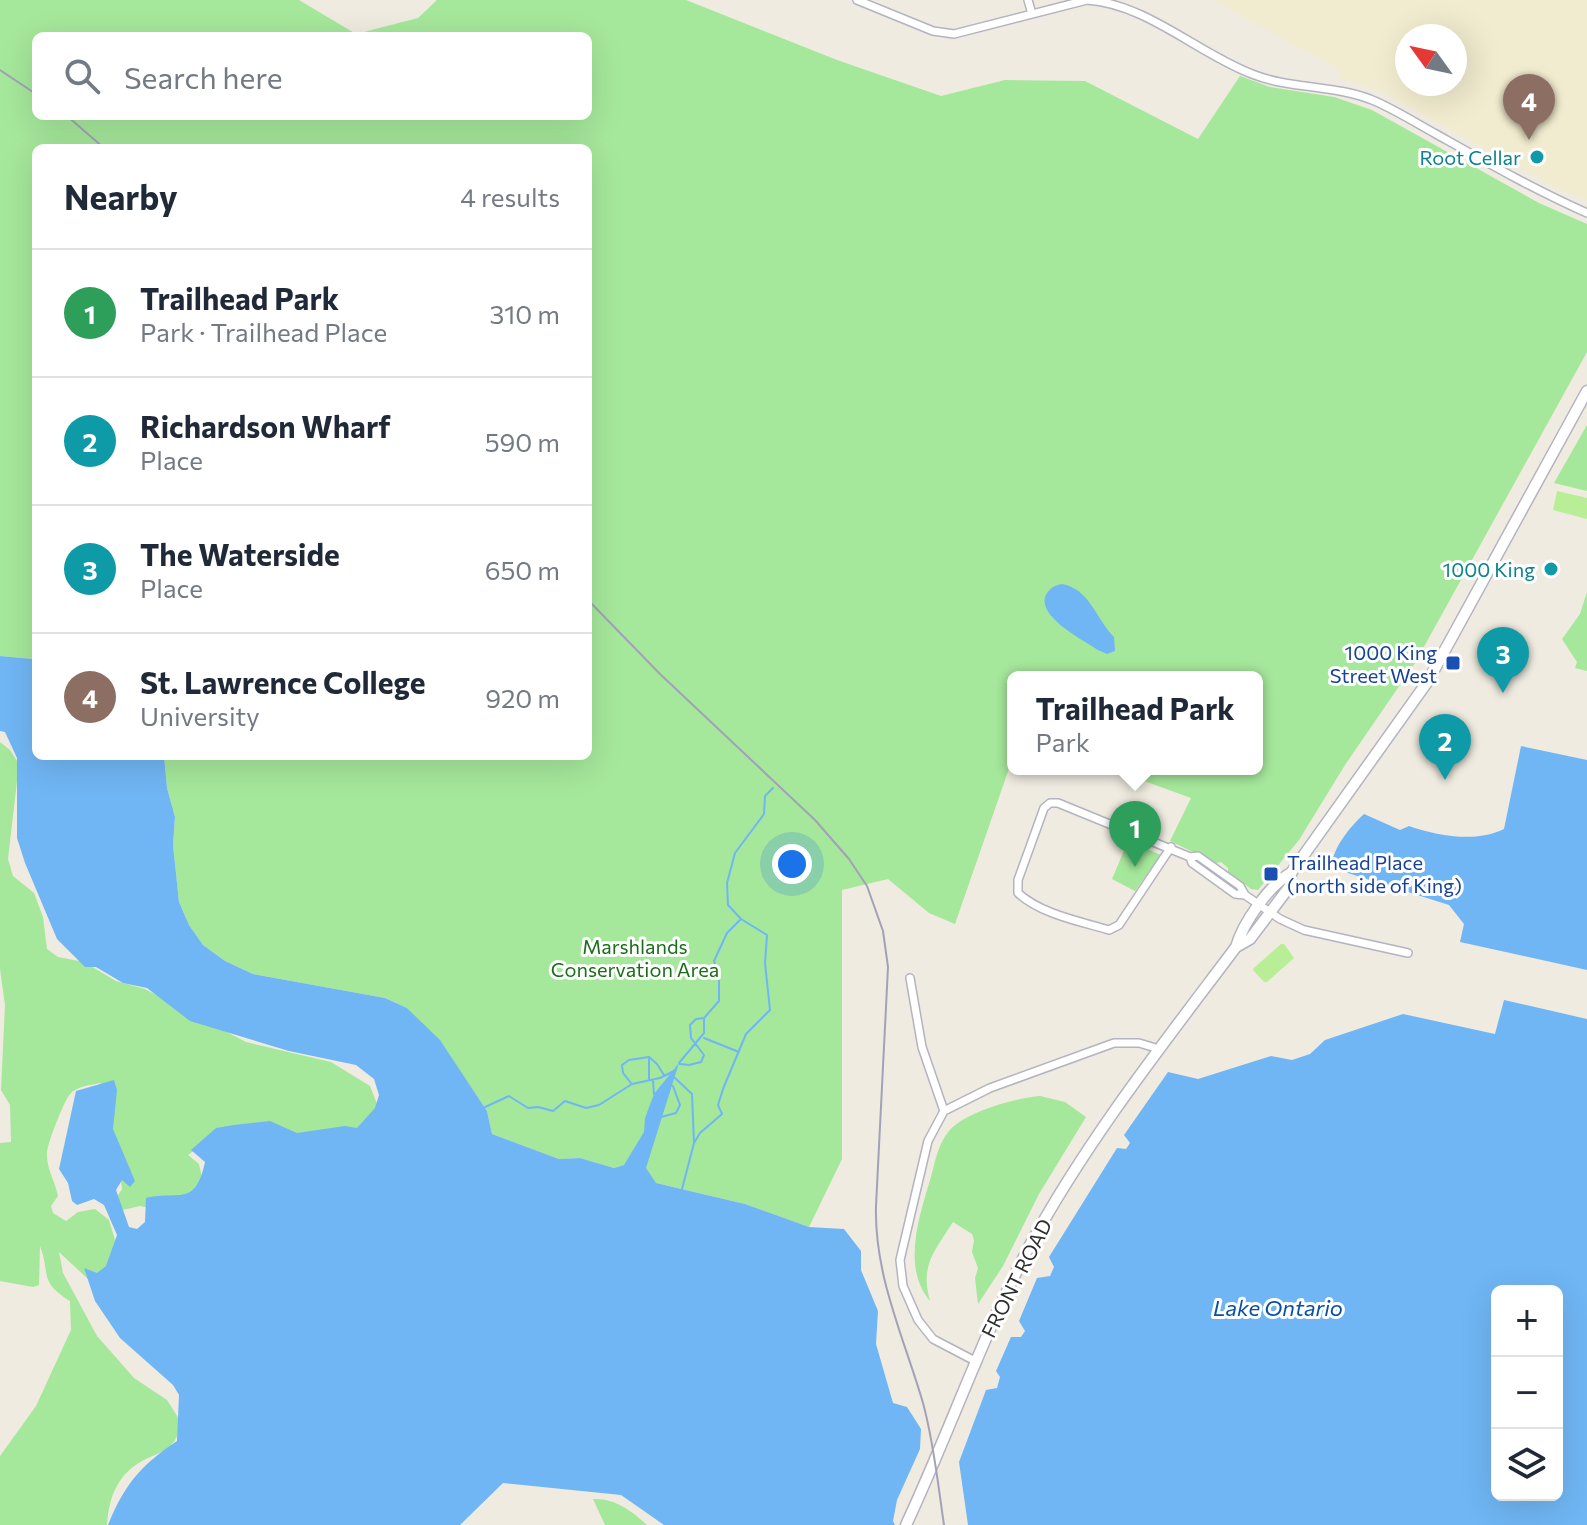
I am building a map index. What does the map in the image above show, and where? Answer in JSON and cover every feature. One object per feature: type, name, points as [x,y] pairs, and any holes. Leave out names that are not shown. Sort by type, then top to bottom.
[{"type":"main road","points":[[1236,947],[1240,931],[1279,880],[1291,873],[1428,681],[1587,391]]},
{"type":"main road","points":[[1236,947],[1250,939],[1290,886],[1291,873]]},
{"type":"main road","name":"FRONT ROAD","points":[[906,1525],[935,1463],[975,1361],[1050,1210],[1110,1117],[1236,947]]},
{"type":"street","points":[[857,0],[933,31],[954,34],[973,32],[1087,0],[1120,7],[1253,74],[1276,81],[1345,91],[1377,102],[1546,195],[1587,213]]},
{"type":"street","points":[[1028,0],[1032,14]]},
{"type":"street","points":[[1171,847],[1119,925],[1109,930],[1063,916],[1018,893],[1018,880],[1044,808],[1050,803],[1058,803],[1171,847],[1190,857],[1192,863],[1235,894],[1245,895],[1304,930],[1408,953]]},
{"type":"street","points":[[910,978],[922,1047],[944,1111]]},
{"type":"street","points":[[975,1361],[933,1339],[918,1320],[903,1286],[900,1260],[928,1141],[944,1111],[990,1088],[1114,1043],[1139,1043],[1159,1049]]},
{"type":"shaded area","points":[[1213,0],[1587,0],[1587,200],[1560,190],[1381,91],[1339,78],[1342,71]]},
{"type":"green space","name":"Marshlands Conservation Area","points":[[0,0],[299,0],[353,32],[32,32],[32,120],[592,120],[592,32],[364,32],[418,18],[437,0],[686,0],[837,60],[941,96],[1005,80],[1085,81],[1198,139],[1240,76],[1270,87],[1334,97],[1372,110],[1539,203],[1587,224],[1587,352],[1415,663],[1345,765],[1299,840],[1258,890],[1251,889],[1228,872],[1221,862],[1216,863],[1170,841],[1191,798],[1128,775],[1263,775],[1263,671],[1007,671],[1007,774],[955,924],[929,913],[888,879],[842,890],[842,1159],[809,1227],[745,1204],[656,1183],[624,1165],[614,1168],[580,1158],[559,1159],[492,1134],[487,1111],[440,1041],[407,1008],[385,998],[253,974],[225,961],[203,945],[189,925],[179,902],[173,845],[175,817],[167,788],[164,760],[592,760],[592,144],[32,144],[32,659],[0,656]]},
{"type":"green space","points":[[1587,425],[1587,491],[1554,483]]},
{"type":"green space","points":[[1557,491],[1587,498],[1587,519],[1553,510]]},
{"type":"green space","points":[[1587,592],[1587,671],[1575,668],[1577,662],[1562,639],[1580,614]]},
{"type":"green space","points":[[0,742],[19,764],[8,859],[13,876],[34,893],[43,917],[47,949],[58,957],[84,962],[116,981],[145,989],[246,1042],[331,1062],[370,1086],[384,1122],[439,1150],[291,1143],[225,1129],[188,1155],[199,1164],[203,1182],[165,1212],[140,1206],[118,1211],[111,1206],[122,1189],[119,1168],[110,1160],[107,1091],[100,1083],[70,1094],[56,1123],[47,1153],[58,1196],[51,1206],[53,1213],[66,1221],[78,1212],[95,1209],[109,1220],[118,1250],[101,1280],[90,1281],[59,1252],[63,1273],[97,1336],[134,1378],[167,1400],[181,1422],[170,1446],[138,1463],[117,1485],[107,1525],[0,1525],[0,1456],[36,1406],[71,1330],[70,1301],[49,1282],[40,1246],[39,1285],[33,1287],[0,1281],[0,1143],[11,1142],[10,1105],[1,1090],[5,1005],[0,969]]},
{"type":"green space","points":[[1128,841],[1161,855],[1135,891],[1112,879]]},
{"type":"green space","points":[[1281,944],[1294,958],[1264,982],[1253,970]]},
{"type":"green space","points":[[1040,1096],[1065,1102],[1086,1117],[1039,1194],[1003,1266],[978,1304],[975,1278],[978,1268],[972,1252],[974,1240],[972,1234],[953,1222],[928,1268],[930,1301],[916,1272],[916,1240],[922,1207],[942,1142],[957,1124],[978,1112]]},
{"type":"green space","points":[[593,1499],[623,1506],[647,1525],[605,1525]]},
{"type":"water","points":[[1062,584],[1072,587],[1086,598],[1114,637],[1115,651],[1107,654],[1098,650],[1053,618],[1047,610],[1047,593]]},
{"type":"water","points":[[0,656],[32,659],[32,760],[164,760],[167,788],[175,817],[173,845],[179,902],[189,925],[203,945],[225,961],[253,974],[385,998],[407,1008],[440,1040],[487,1111],[492,1134],[559,1159],[580,1158],[614,1168],[624,1165],[644,1132],[645,1118],[654,1094],[679,1063],[646,1168],[656,1183],[745,1204],[809,1227],[844,1229],[861,1251],[861,1270],[878,1311],[876,1344],[893,1403],[907,1407],[921,1429],[920,1449],[897,1500],[895,1525],[664,1525],[621,1495],[503,1483],[460,1525],[108,1525],[120,1498],[135,1477],[177,1441],[179,1395],[173,1385],[120,1338],[95,1301],[84,1268],[97,1273],[106,1266],[117,1235],[104,1205],[94,1199],[77,1205],[72,1201],[68,1183],[59,1169],[76,1091],[114,1080],[117,1090],[113,1129],[135,1181],[130,1187],[122,1180],[116,1190],[129,1227],[137,1229],[145,1222],[146,1198],[184,1194],[196,1186],[205,1162],[191,1150],[216,1128],[270,1121],[297,1133],[345,1126],[357,1128],[375,1108],[379,1095],[374,1079],[356,1065],[289,1051],[190,1021],[147,988],[123,983],[96,967],[85,967],[57,939],[25,863],[17,838],[17,758],[5,732],[0,731]]},
{"type":"water","points":[[1521,746],[1587,760],[1587,970],[1460,942],[1464,924],[1449,905],[1332,868],[1338,846],[1364,814],[1400,830],[1409,826],[1432,833],[1469,837],[1504,829]]},
{"type":"water","name":"Lake Ontario","points":[[1504,1000],[1587,1019],[1587,1525],[968,1525],[959,1462],[986,1390],[997,1388],[1000,1377],[996,1371],[1011,1337],[1021,1337],[1025,1331],[1019,1321],[1037,1278],[1050,1276],[1054,1267],[1049,1257],[1117,1148],[1126,1149],[1130,1143],[1124,1135],[1168,1072],[1198,1079],[1271,1056],[1292,1060],[1310,1054],[1325,1040],[1403,1014],[1495,1034]]},
{"type":"waterway","points":[[694,1143],[700,1133],[722,1114],[718,1105],[746,1034],[770,1010],[765,963],[767,935],[741,919],[728,905],[727,883],[735,853],[764,814],[765,796],[773,788]]},
{"type":"waterway","points":[[679,1063],[704,1033],[704,1018],[719,1001],[719,978],[714,961],[727,933],[740,920]]},
{"type":"waterway","points":[[680,1064],[701,1062],[704,1055],[691,1038],[690,1025],[696,1019],[704,1018]]},
{"type":"waterway","points":[[704,1038],[739,1052]]},
{"type":"waterway","points":[[631,1083],[623,1073],[622,1065],[629,1060],[649,1057],[664,1075]]},
{"type":"waterway","points":[[649,1059],[649,1080]]},
{"type":"waterway","points":[[483,1108],[509,1096],[528,1108],[553,1111],[565,1101],[586,1108],[599,1105],[632,1084],[660,1078],[674,1071]]},
{"type":"waterway","points":[[675,1078],[692,1094],[694,1143],[682,1189]]},
{"type":"waterway","points":[[653,1081],[654,1094]]},
{"type":"waterway","points":[[661,1117],[676,1113],[680,1105],[673,1086]]},
{"type":"railway","points":[[0,70],[32,91]]},
{"type":"railway","points":[[72,120],[99,144]]},
{"type":"railway","points":[[592,604],[660,674],[815,820],[849,859],[867,886],[883,931],[888,967],[876,1206],[880,1257],[927,1418],[944,1525]]},
{"type":"place","name":"St. Lawrence College","points":[[1529,140]]},
{"type":"place","name":"Root Cellar","points":[[1537,157]]},
{"type":"place","name":"1000 King","points":[[1551,569]]},
{"type":"place","name":"1000 King Street West","points":[[1453,663]]},
{"type":"place","name":"The Waterside","points":[[1503,693]]},
{"type":"place","name":"Richardson Wharf","points":[[1445,780]]},
{"type":"place","name":"Trailhead Park","points":[[1135,867]]},
{"type":"place","name":"Trailhead Place (north side of King)","points":[[1271,874]]}]
